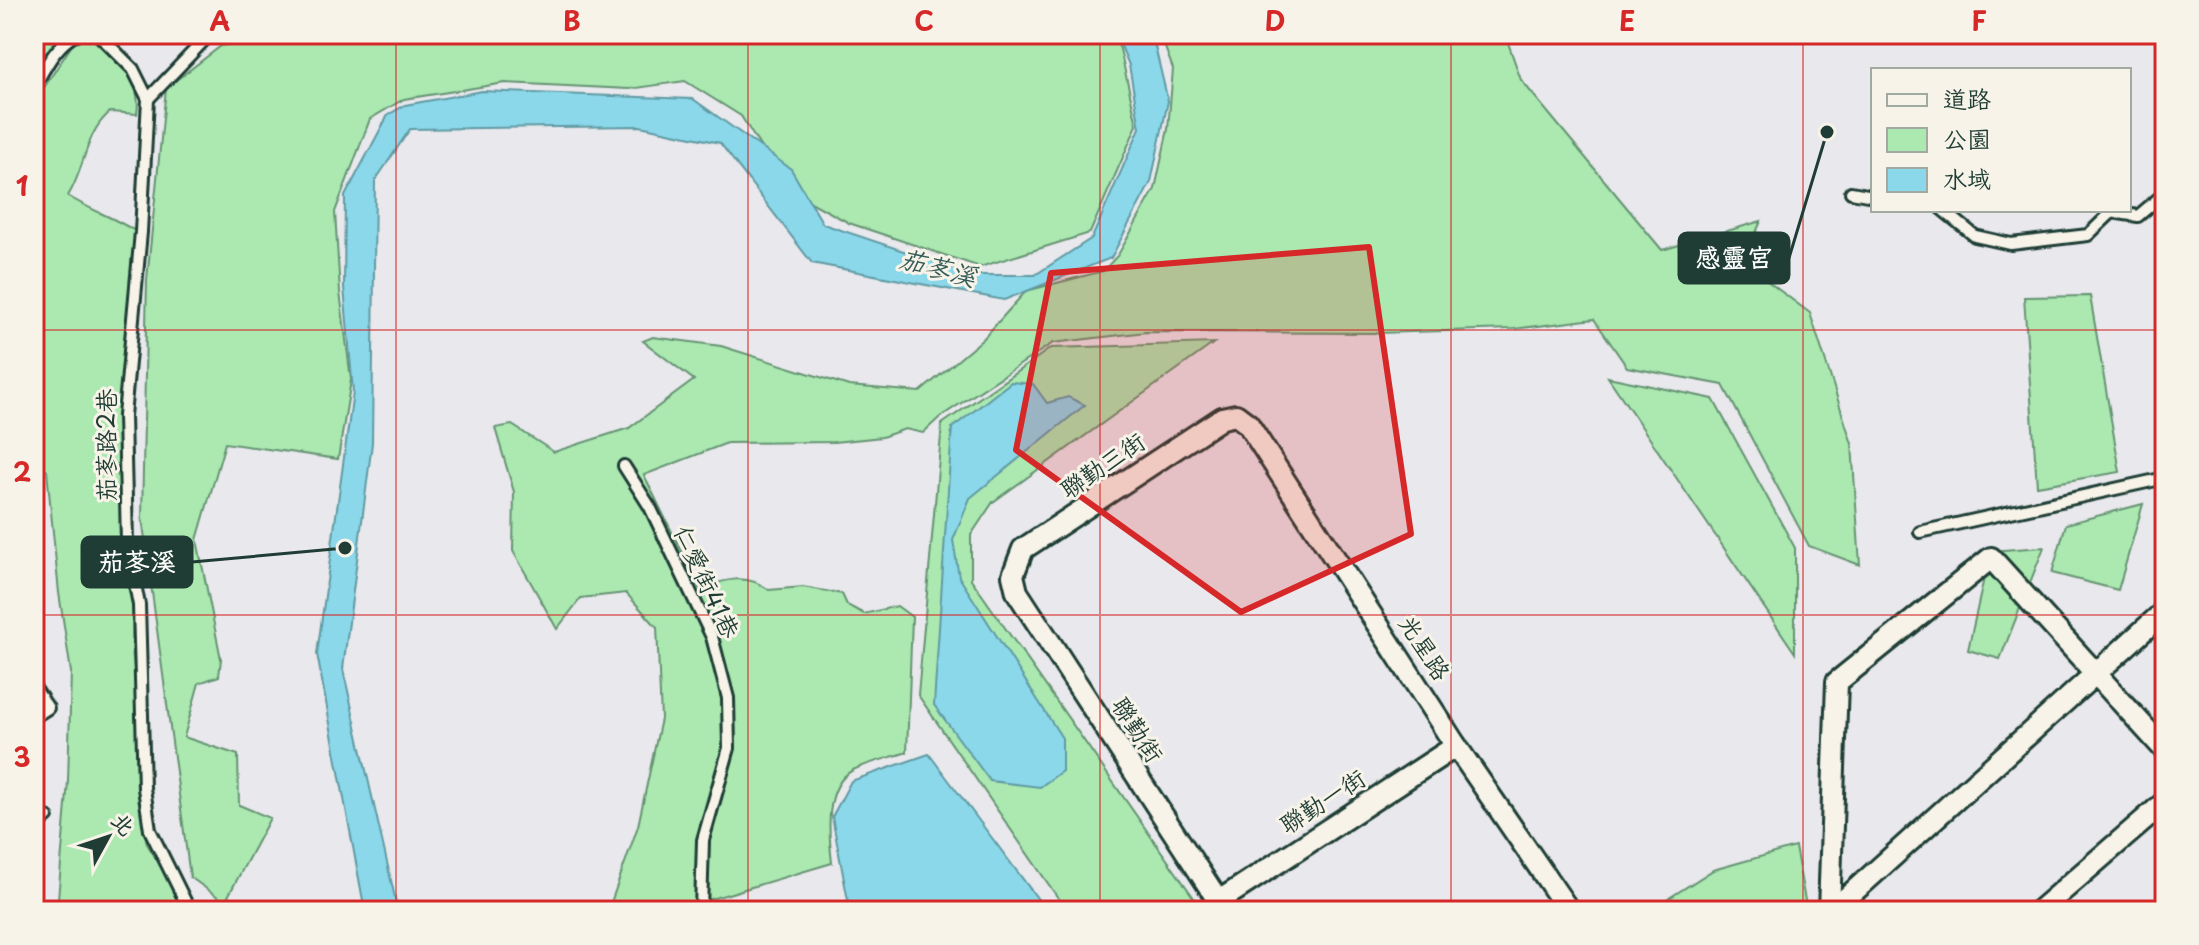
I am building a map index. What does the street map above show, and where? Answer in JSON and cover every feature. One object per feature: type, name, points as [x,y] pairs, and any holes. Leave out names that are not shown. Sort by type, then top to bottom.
[{"type":"street","name":"聯勤三街","points":[[1013,575],[1023,549],[1222,418],[1236,415]]},
{"type":"street","name":"光星路","points":[[1236,415],[1248,424],[1456,746],[1569,911]]},
{"type":"street","points":[[1831,911],[1837,682],[1991,558],[2165,750]]},
{"type":"street","name":"聯勤街","points":[[1013,575],[1017,592],[1222,906]]},
{"type":"street","points":[[1831,911],[2165,611]]},
{"type":"street","name":"聯勤一街","points":[[1222,906],[1456,746]]},
{"type":"street","points":[[2039,911],[2165,802]]},
{"type":"lane","points":[[34,87],[51,58],[77,34]]},
{"type":"lane","points":[[98,34],[133,69],[148,99],[210,34]]},
{"type":"lane","name":"茄苳路2巷","points":[[148,99],[124,416],[127,542],[139,605],[144,788],[150,830],[190,911]]},
{"type":"lane","points":[[1851,192],[1871,196]]},
{"type":"lane","points":[[1945,212],[1975,236],[2011,244],[2088,235],[2112,212],[2138,216],[2165,193]]},
{"type":"lane","name":"仁愛街41巷","points":[[624,466],[650,507],[712,637],[728,698],[729,748],[703,840],[701,911]]},
{"type":"lane","points":[[1920,532],[2165,478]]},
{"type":"lane","points":[[34,687],[48,708],[34,717]]},
{"type":"lane","points":[[34,826],[47,817]]},
{"type":"highlighted area","points":[[1369,247],[1411,534],[1241,612],[1016,450],[1051,273]]},
{"type":"green space","points":[[34,34],[63,34],[34,77]]},
{"type":"green space","points":[[87,34],[124,68],[131,78],[138,100],[137,114],[110,112],[101,121],[68,196],[135,231],[118,410],[126,571],[133,603],[132,648],[137,699],[140,806],[147,844],[181,899],[179,911],[57,911],[68,781],[71,672],[59,593],[47,471],[34,458],[34,103],[72,45]]},
{"type":"green space","points":[[273,34],[1113,34],[1120,49],[1137,125],[1090,233],[980,267],[849,223],[787,189],[741,116],[685,81],[629,89],[505,83],[404,99],[370,119],[335,212],[340,292],[351,380],[338,459],[225,443],[197,540],[221,659],[219,676],[199,683],[184,737],[238,755],[239,805],[270,818],[225,902],[190,877],[142,517],[147,280],[166,88],[221,46]]},
{"type":"green space","points":[[1160,34],[1505,34],[1521,80],[1662,250],[1761,221],[1743,263],[1810,313],[1852,444],[1860,565],[1809,546],[1723,385],[1627,367],[1594,319],[1514,329],[1376,333],[1146,332],[1053,343],[940,417],[923,433],[905,429],[882,437],[834,442],[727,443],[644,475],[700,589],[736,579],[752,581],[769,590],[803,587],[842,594],[847,605],[864,614],[897,606],[912,617],[907,752],[859,767],[843,777],[832,799],[830,812],[832,863],[671,911],[608,911],[638,826],[661,719],[657,627],[626,593],[581,598],[557,629],[513,551],[514,492],[495,428],[512,425],[554,452],[629,428],[694,380],[643,341],[653,337],[721,346],[849,386],[920,392],[983,339],[1026,291],[1103,271],[1118,255],[1155,189],[1168,129],[1173,69]]},
{"type":"green space","points":[[2090,296],[2120,472],[2037,486],[2024,297]]},
{"type":"green space","points":[[1214,343],[993,502],[971,535],[971,579],[1203,911],[1067,911],[918,695],[942,424],[1051,348]]},
{"type":"green space","points":[[1608,377],[1713,399],[1795,548],[1795,653]]},
{"type":"green space","points":[[2143,504],[2118,590],[2052,573],[2066,524]]},
{"type":"green space","points":[[2044,547],[2000,659],[1968,650],[1990,551]]},
{"type":"green space","points":[[1795,847],[1807,911],[1649,911],[1713,870]]},
{"type":"water","name":"茄苳溪","points":[[1116,34],[1152,34],[1168,101],[1151,182],[1111,258],[1004,300],[812,263],[720,143],[640,126],[410,129],[375,181],[372,443],[343,669],[398,911],[365,911],[317,654],[353,392],[344,287],[345,196],[388,115],[405,105],[482,91],[693,99],[791,169],[823,224],[975,275],[1035,275],[1092,238],[1140,128],[1129,65]]},
{"type":"water","points":[[1011,382],[1033,384],[1047,403],[1068,397],[1085,405],[970,498],[953,540],[959,577],[1062,738],[1062,771],[1040,787],[990,781],[934,705],[952,428]]},
{"type":"water","points":[[929,754],[1046,910],[850,911],[832,817],[851,781]]},
{"type":"place","name":"感靈宮","points":[[1827,132]]},
{"type":"place","name":"茄苳溪","points":[[345,548]]}]
